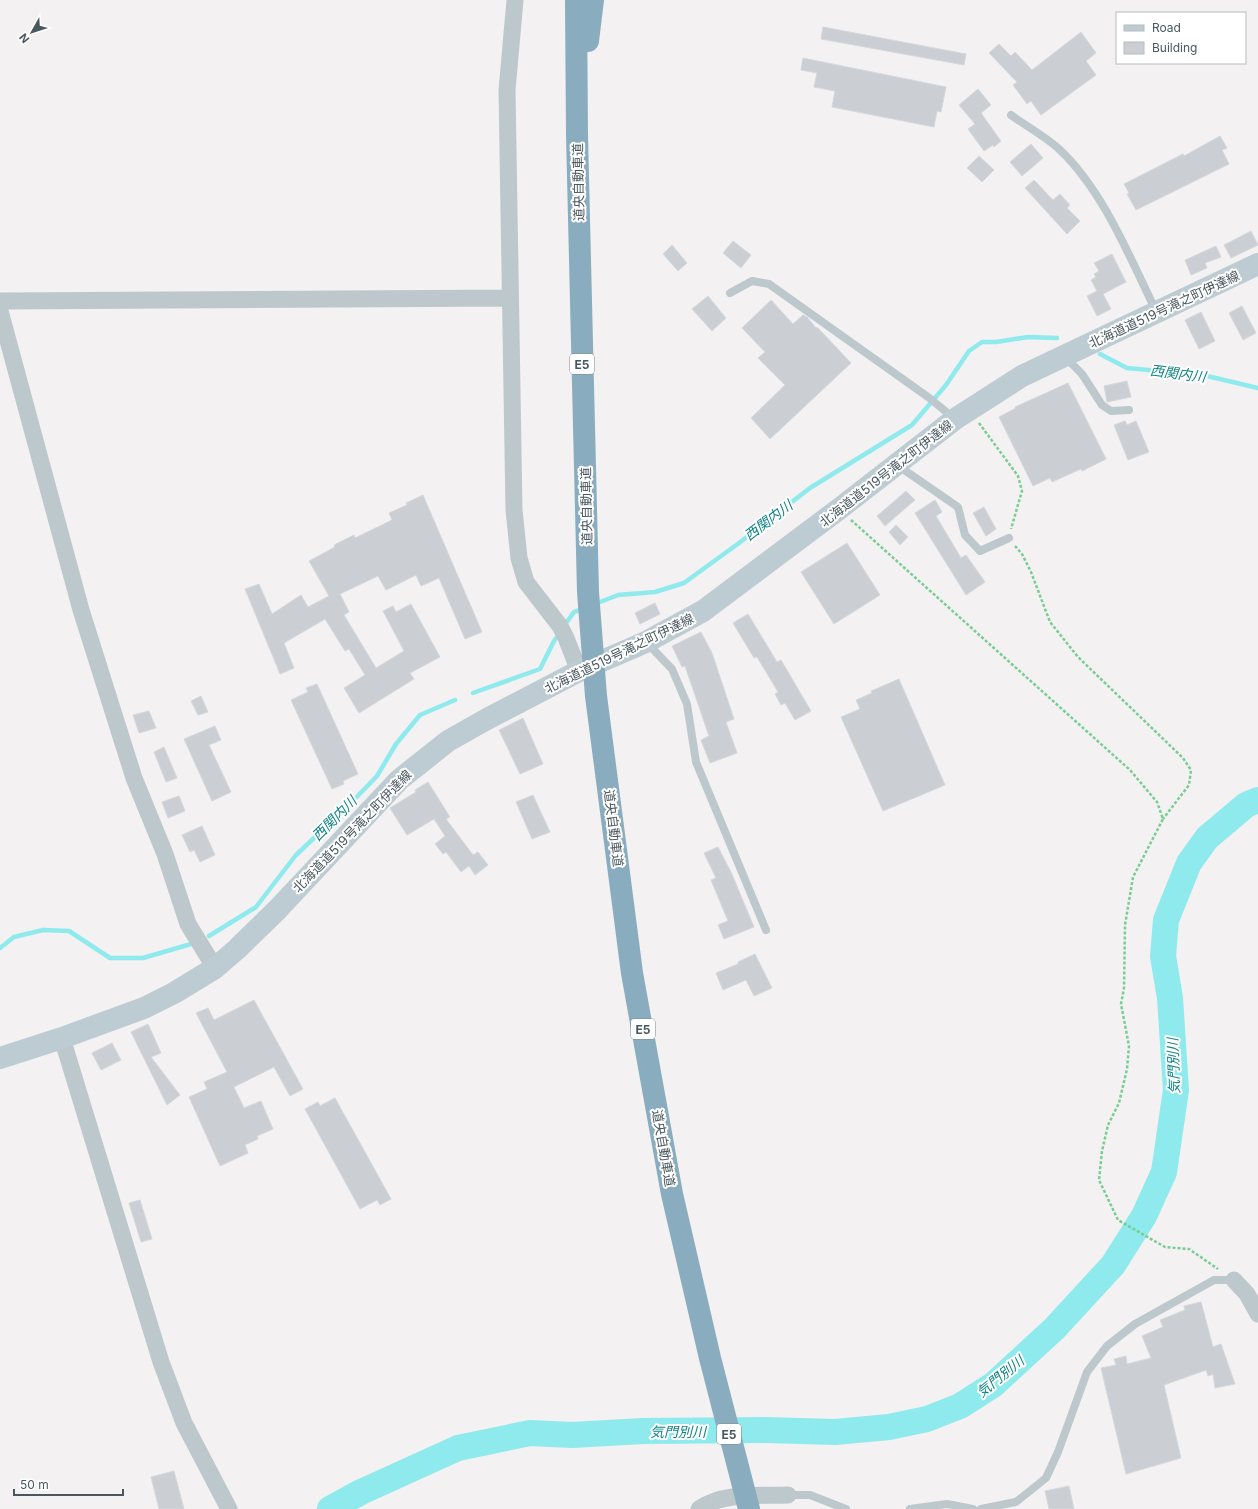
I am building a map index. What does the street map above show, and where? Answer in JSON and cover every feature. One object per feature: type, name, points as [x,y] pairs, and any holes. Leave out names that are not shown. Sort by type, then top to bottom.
[{"type":"highway","name":"道央自動車道","points":[[576,0],[577,135],[588,592],[596,696],[634,980],[672,1194],[710,1358],[749,1509]]},
{"type":"highway","name":"道央自動車道","points":[[577,135],[593,0]]},
{"type":"main road","name":"北海道道519号滝之町伊達線","points":[[0,1058],[62,1038],[144,1008],[174,993],[215,968],[277,910],[399,780],[448,741],[578,671],[646,642],[703,611],[962,415],[1022,376],[1258,264]]},
{"type":"street","points":[[515,0],[507,90],[514,510],[519,558],[526,582],[563,632],[578,671]]},
{"type":"street","points":[[0,301],[510,298]]},
{"type":"street","points":[[0,311],[81,610],[134,778],[165,854],[188,924],[215,968]]},
{"type":"street","points":[[62,1038],[161,1362],[184,1423],[229,1509]]},
{"type":"street","points":[[1234,1280],[1247,1294],[1258,1314]]},
{"type":"street","points":[[699,1509],[706,1504],[730,1497],[788,1495]]},
{"type":"lane","points":[[1011,116],[1058,148],[1084,177],[1112,222],[1157,312]]},
{"type":"lane","points":[[730,292],[752,281],[769,284],[937,404],[962,415]]},
{"type":"lane","points":[[1065,356],[1082,374],[1102,405],[1111,411],[1129,410]]},
{"type":"lane","points":[[896,465],[958,507],[965,535],[980,551],[1009,538]]},
{"type":"lane","points":[[646,642],[672,669],[687,704],[696,762],[766,930]]},
{"type":"lane","points":[[981,1509],[1016,1502],[1046,1478],[1058,1452],[1087,1372],[1107,1346],[1135,1324],[1214,1280],[1234,1280]]},
{"type":"lane","points":[[788,1495],[810,1495],[846,1509]]},
{"type":"lane","points":[[910,1509],[947,1504],[973,1509]]},
{"type":"path","points":[[962,415],[1018,476],[1022,491],[1009,538],[1022,554],[1031,572],[1050,622],[1078,657],[1183,758],[1191,770],[1189,785],[1163,819],[1132,877],[1126,925],[1124,988],[1121,1004],[1129,1046],[1127,1069],[1119,1103],[1108,1125],[1102,1151],[1099,1180],[1118,1220],[1165,1247],[1189,1249],[1234,1280]]},
{"type":"path","points":[[839,509],[1130,770],[1157,802],[1163,819]]},
{"type":"building","points":[[823,27],[966,54],[964,65],[821,39]]},
{"type":"building","points":[[1081,32],[1096,53],[1086,61],[1096,75],[1041,115],[1031,101],[1027,104],[1013,85],[1017,82],[989,53],[999,44],[1011,56],[1015,52],[1032,70]]},
{"type":"building","points":[[803,58],[946,87],[941,112],[937,111],[934,127],[832,107],[835,91],[814,87],[817,73],[801,70]]},
{"type":"building","points":[[978,89],[991,105],[981,113],[1001,141],[994,147],[993,145],[984,151],[968,129],[975,124],[959,105]]},
{"type":"building","points":[[1220,136],[1227,148],[1222,150],[1229,164],[1136,210],[1127,194],[1129,193],[1124,184],[1183,154],[1184,156]]},
{"type":"building","points":[[1031,144],[1043,158],[1022,176],[1010,162]]},
{"type":"building","points":[[979,156],[994,170],[982,182],[967,168]]},
{"type":"building","points":[[1034,180],[1053,200],[1060,194],[1070,205],[1067,208],[1080,221],[1067,234],[1025,188]]},
{"type":"building","points":[[1251,231],[1258,245],[1231,258],[1224,245]]},
{"type":"building","points":[[733,241],[751,255],[741,268],[723,253]]},
{"type":"building","points":[[672,245],[687,263],[678,271],[663,254]]},
{"type":"building","points":[[1216,246],[1221,257],[1205,263],[1207,268],[1191,275],[1185,260]]},
{"type":"building","points":[[1112,254],[1126,282],[1103,294],[1111,309],[1097,316],[1087,296],[1097,291],[1091,280],[1096,277],[1094,274],[1099,271],[1094,263]]},
{"type":"building","points":[[708,296],[726,318],[712,331],[692,309]]},
{"type":"building","points":[[771,300],[793,324],[803,315],[807,317],[851,363],[770,439],[751,418],[785,385],[758,358],[765,352],[742,328]]},
{"type":"building","points":[[1242,306],[1256,333],[1243,340],[1229,313]]},
{"type":"building","points":[[1201,312],[1215,341],[1199,349],[1185,320]]},
{"type":"building","points":[[1127,381],[1131,397],[1107,402],[1104,386]]},
{"type":"building","points":[[1068,383],[1106,459],[1082,471],[1081,469],[1052,482],[1050,478],[1033,486],[999,417],[1016,408],[1015,407]]},
{"type":"building","points":[[1125,421],[1127,425],[1136,421],[1149,452],[1128,460],[1114,425]]},
{"type":"building","points":[[906,491],[915,500],[885,526],[877,516]]},
{"type":"building","points":[[423,495],[482,632],[465,639],[439,578],[421,586],[416,575],[386,590],[378,576],[340,594],[349,612],[344,615],[376,668],[404,651],[383,611],[393,606],[396,612],[411,604],[440,657],[410,673],[414,679],[359,713],[344,688],[365,675],[349,649],[345,651],[325,619],[284,643],[294,668],[280,674],[245,589],[259,584],[272,614],[301,595],[308,607],[329,596],[309,561],[335,547],[334,545],[354,535],[355,538],[392,520],[389,513],[407,505],[406,503]]},
{"type":"building","points":[[935,500],[942,512],[936,516],[961,558],[966,555],[985,582],[966,595],[915,513]]},
{"type":"building","points":[[984,507],[996,529],[986,536],[973,513]]},
{"type":"building","points":[[896,525],[908,537],[900,545],[889,532]]},
{"type":"building","points":[[847,543],[880,595],[834,624],[801,572]]},
{"type":"building","points":[[655,603],[660,614],[640,624],[635,613]]},
{"type":"building","points":[[748,614],[777,662],[781,660],[811,711],[795,720],[785,703],[781,705],[775,694],[778,692],[757,657],[754,658],[733,623]]},
{"type":"building","points":[[701,632],[712,653],[734,719],[726,722],[737,753],[710,763],[701,740],[709,736],[685,666],[682,667],[672,646]]},
{"type":"building","points":[[899,679],[945,785],[883,811],[841,717],[860,709],[856,700],[872,693],[871,691]]},
{"type":"building","points":[[317,684],[358,774],[343,781],[344,784],[332,789],[291,700],[308,692],[306,688]]},
{"type":"building","points":[[201,696],[208,712],[198,715],[191,701]]},
{"type":"building","points":[[149,711],[156,728],[139,733],[133,715]]},
{"type":"building","points":[[523,718],[543,764],[520,774],[499,730]]},
{"type":"building","points":[[215,726],[221,740],[209,745],[231,792],[212,801],[184,739]]},
{"type":"building","points":[[164,747],[177,778],[166,782],[154,752]]},
{"type":"building","points":[[428,782],[450,817],[446,819],[473,855],[478,852],[488,865],[475,875],[469,866],[461,872],[446,852],[443,854],[435,844],[445,836],[434,819],[407,835],[390,808],[416,792],[415,790]]},
{"type":"building","points":[[533,795],[550,832],[532,839],[516,802]]},
{"type":"building","points":[[179,796],[185,811],[168,818],[162,802]]},
{"type":"building","points":[[202,826],[215,855],[200,862],[194,850],[190,852],[182,835]]},
{"type":"building","points":[[718,847],[731,872],[754,927],[724,939],[718,925],[728,921],[711,880],[716,878],[704,853]]},
{"type":"building","points":[[755,954],[772,988],[754,996],[746,980],[723,990],[716,973],[738,964],[738,962]]},
{"type":"building","points":[[254,1000],[303,1089],[290,1096],[274,1067],[234,1087],[244,1108],[261,1101],[273,1129],[257,1136],[258,1139],[245,1145],[248,1153],[220,1166],[189,1097],[207,1089],[204,1082],[227,1072],[196,1013],[208,1008],[214,1020]]},
{"type":"building","points":[[148,1024],[161,1053],[151,1057],[180,1095],[167,1105],[131,1032]]},
{"type":"building","points":[[112,1043],[121,1060],[101,1070],[92,1053]]},
{"type":"building","points":[[335,1098],[391,1199],[380,1205],[377,1200],[360,1209],[305,1109],[318,1102],[320,1106]]},
{"type":"building","points":[[140,1200],[152,1239],[141,1242],[129,1203]]},
{"type":"building","points":[[1201,1302],[1213,1347],[1221,1344],[1235,1384],[1215,1388],[1213,1374],[1208,1376],[1206,1370],[1164,1385],[1181,1458],[1126,1474],[1101,1368],[1116,1365],[1114,1359],[1126,1356],[1127,1364],[1151,1358],[1142,1336],[1163,1327],[1160,1320],[1185,1310],[1184,1306]]},
{"type":"building","points":[[174,1471],[184,1509],[159,1509],[151,1477]]},
{"type":"building","points":[[1069,1486],[1074,1509],[1049,1509],[1045,1491]]},
{"type":"waterway","name":"西関内川","points":[[595,604],[618,595],[655,592],[684,583],[810,488],[912,425],[946,385],[969,351],[982,342],[996,342],[1028,337],[1057,338]]},
{"type":"waterway","name":"西関内川","points":[[1100,354],[1127,368],[1203,375],[1258,388]]},
{"type":"waterway","name":"西関内川","points":[[564,626],[574,612],[582,609]]},
{"type":"waterway","name":"西関内川","points":[[473,693],[540,669],[554,641],[560,633]]},
{"type":"waterway","name":"西関内川","points":[[209,936],[256,907],[296,855],[347,807],[377,776],[396,744],[420,715],[455,700]]},
{"type":"waterway","name":"気門別川","points":[[330,1509],[361,1492],[458,1448],[530,1433],[572,1435],[643,1431],[765,1430],[835,1432],[889,1427],[927,1419],[960,1406],[993,1385],[1054,1329],[1113,1265],[1144,1216],[1164,1172],[1176,1090],[1170,998],[1163,956],[1166,920],[1189,863],[1207,838],[1246,805],[1258,800]]},
{"type":"waterway","name":"西関内川","points":[[0,948],[14,937],[43,930],[69,931],[110,958],[143,958],[191,944]]}]
